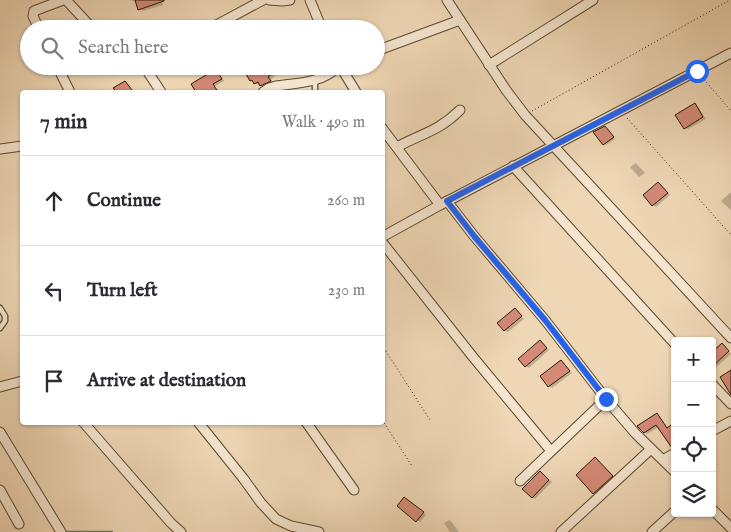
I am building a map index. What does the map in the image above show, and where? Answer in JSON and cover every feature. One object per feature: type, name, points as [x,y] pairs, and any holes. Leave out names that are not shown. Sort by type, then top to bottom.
[{"type":"street","points":[[35,20],[34,11],[65,0],[84,20]]},
{"type":"street","points":[[226,20],[263,0]]},
{"type":"street","points":[[269,0],[290,0]]},
{"type":"street","points":[[310,0],[318,20]]},
{"type":"street","points":[[447,0],[489,65],[525,115],[731,338]]},
{"type":"street","points":[[489,65],[592,0]]},
{"type":"street","points":[[385,48],[460,20]]},
{"type":"street","points":[[385,235],[619,110],[731,53]]},
{"type":"street","points":[[62,75],[69,90]]},
{"type":"street","points":[[150,75],[160,90]]},
{"type":"street","points":[[266,90],[276,86],[315,80],[327,75]]},
{"type":"street","points":[[345,75],[355,90]]},
{"type":"street","points":[[397,147],[442,126],[460,110]]},
{"type":"street","points":[[385,132],[545,320],[606,399],[651,449],[671,468]]},
{"type":"street","points":[[0,149],[20,146]]},
{"type":"street","points":[[513,166],[671,340]]},
{"type":"street","points":[[385,246],[473,357],[551,451]]},
{"type":"street","points":[[0,387],[20,382]]},
{"type":"street","points":[[716,388],[731,404]]},
{"type":"street","points":[[520,481],[606,399]]},
{"type":"street","points":[[716,429],[731,420]]},
{"type":"street","points":[[86,425],[181,532]]},
{"type":"street","points":[[200,425],[261,503],[276,519],[291,526],[319,532]]},
{"type":"street","points":[[308,425],[354,490]]},
{"type":"street","points":[[0,432],[61,532]]},
{"type":"street","points":[[561,532],[651,449]]},
{"type":"street","points":[[663,460],[671,455]]},
{"type":"street","points":[[0,490],[19,524]]},
{"type":"street","points":[[716,513],[731,528],[727,532]]},
{"type":"street","points":[[652,532],[671,515]]},
{"type":"lane","points":[[315,80],[315,90]]},
{"type":"lane","points":[[0,308],[5,316],[5,320],[0,328]]},
{"type":"path","points":[[525,115],[730,0]]},
{"type":"path","points":[[697,71],[731,111]]},
{"type":"path","points":[[619,110],[731,234]]},
{"type":"path","points":[[385,350],[430,420]]},
{"type":"path","points":[[385,425],[412,466]]},
{"type":"building","points":[[135,0],[164,0],[164,1],[138,10]]},
{"type":"building","points":[[206,75],[220,75],[222,79],[213,84],[217,90],[195,90],[191,84]]},
{"type":"building","points":[[247,75],[270,75],[268,77],[271,81],[260,86],[258,82],[254,84],[252,80],[250,81]]},
{"type":"building","points":[[125,81],[132,90],[115,90],[113,88]]},
{"type":"building","points":[[695,103],[703,117],[684,129],[675,115]]},
{"type":"building","points":[[605,126],[614,137],[603,145],[593,132]]},
{"type":"building","points":[[658,182],[668,193],[652,206],[643,195]]},
{"type":"building","points":[[515,308],[522,316],[504,331],[497,323]]},
{"type":"building","points":[[540,340],[547,348],[525,367],[518,359]]},
{"type":"building","points":[[722,343],[729,351],[716,363],[716,348]]},
{"type":"building","points":[[561,360],[570,371],[548,387],[540,376]]},
{"type":"building","points":[[731,370],[731,395],[720,377]]},
{"type":"building","points":[[657,413],[667,428],[671,425],[671,447],[656,425],[644,433],[637,426]]},
{"type":"building","points":[[595,457],[613,476],[593,494],[576,475]]},
{"type":"building","points":[[540,471],[549,480],[532,498],[522,489]]},
{"type":"building","points":[[404,497],[424,512],[416,522],[397,506]]},
{"type":"waterway","points":[[64,532],[112,532]]},
{"type":"route","points":[[606,399],[545,320],[447,201],[697,71]]}]
